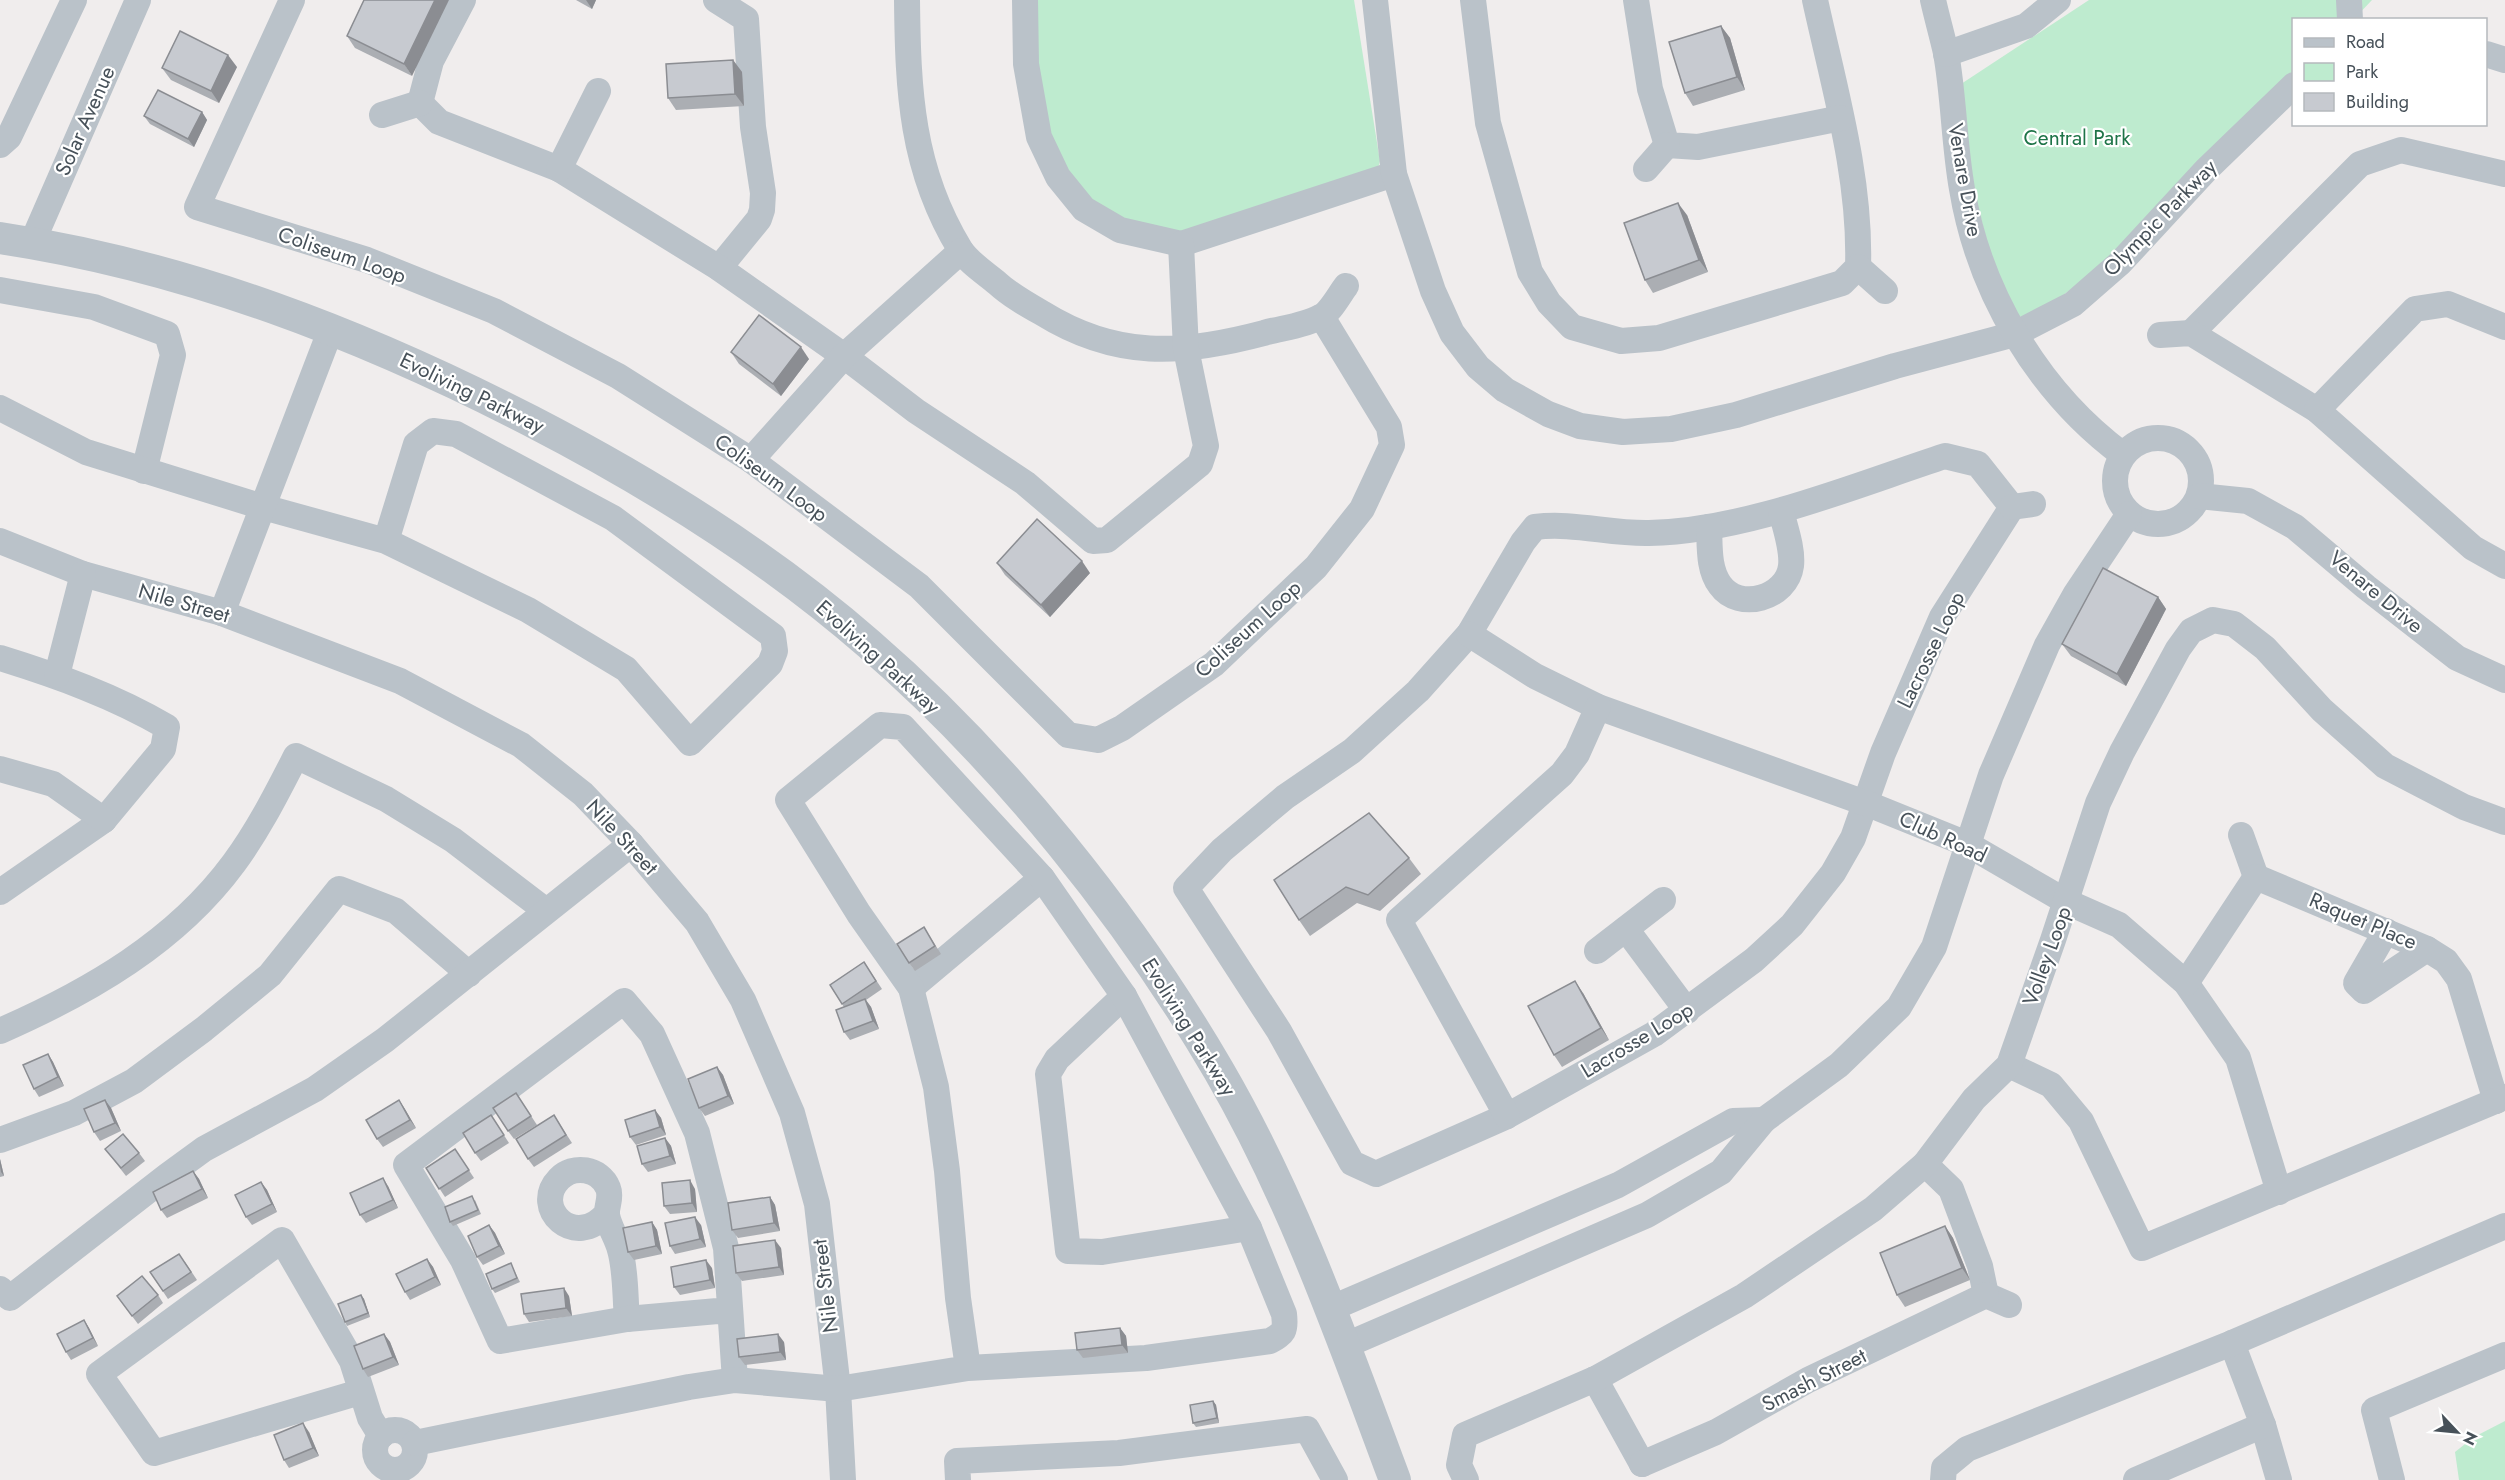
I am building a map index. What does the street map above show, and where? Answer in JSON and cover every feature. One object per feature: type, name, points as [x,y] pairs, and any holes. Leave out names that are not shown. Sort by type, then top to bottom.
[{"type":"street","points":[[0,145],[9,137],[74,0]]},
{"type":"street","name":"Solar Avenue","points":[[32,243],[138,0]]},
{"type":"street","name":"Coliseum Loop","points":[[292,0],[197,207],[367,260],[494,311],[618,376],[752,460],[919,586],[1068,735],[1098,740],[1122,728],[1214,664],[1316,567],[1362,509],[1392,445],[1389,427],[1322,317]]},
{"type":"street","points":[[420,103],[431,61],[463,0]]},
{"type":"street","points":[[716,0],[737,11],[746,19],[753,127],[763,193],[759,219],[719,268]]},
{"type":"street","points":[[907,0],[908,79],[915,138],[931,192],[961,251],[1008,293],[1067,329],[1116,346],[1153,351],[1186,349],[1243,339],[1322,317],[1346,286]]},
{"type":"street","points":[[1025,0],[1026,64],[1039,137],[1058,177],[1084,209],[1120,230],[1181,244],[1394,174]]},
{"type":"street","name":"Olympic Parkway","points":[[1376,0],[1394,174],[1432,291],[1452,333],[1478,367],[1505,390],[1548,414],[1581,426],[1623,432],[1671,429],[1705,423],[1895,366],[2015,334],[2073,304],[2104,276],[2206,170],[2292,87]]},
{"type":"street","points":[[1473,0],[1488,123],[1530,272],[1549,303],[1572,327],[1621,341],[1659,338],[1842,283],[1858,267],[1860,224],[1841,118],[1815,0]]},
{"type":"street","points":[[1636,0],[1650,89],[1667,146]]},
{"type":"street","name":"Venare Drive","points":[[1933,0],[1946,54],[1962,189],[1984,273],[2015,334],[2051,385],[2093,433],[2123,455]]},
{"type":"street","points":[[1946,54],[2026,26],[2058,0]]},
{"type":"street","points":[[2349,0],[2350,18]]},
{"type":"street","points":[[2487,54],[2505,60]]},
{"type":"street","points":[[560,169],[598,91]]},
{"type":"street","points":[[382,115],[420,103]]},
{"type":"street","points":[[420,103],[439,122],[560,169],[719,268],[844,356],[916,411],[1025,483],[1093,541],[1107,540],[1200,464],[1206,446],[1186,349],[1181,244]]},
{"type":"street","points":[[1646,169],[1667,146],[1698,147],[1841,118]]},
{"type":"street","points":[[2191,333],[2360,164],[2401,150],[2505,174]]},
{"type":"street","name":"Evoliving Parkway","points":[[0,238],[32,243],[217,288],[396,355],[476,393],[596,456],[684,506],[801,589],[900,671],[1040,818],[1134,940],[1218,1069],[1253,1133],[1332,1308],[1344,1346],[1395,1480]]},
{"type":"street","points":[[752,460],[844,356],[961,251]]},
{"type":"street","points":[[1858,267],[1885,291]]},
{"type":"street","points":[[0,290],[94,307],[167,334],[173,355],[144,471]]},
{"type":"street","points":[[2317,410],[2415,309],[2448,304],[2505,327]]},
{"type":"street","points":[[222,613],[331,329]]},
{"type":"street","points":[[2160,335],[2191,333],[2317,410],[2473,548],[2505,566]]},
{"type":"street","points":[[0,408],[86,452],[263,507],[386,541],[528,610],[626,669],[690,743],[770,664],[775,651],[773,636],[613,518],[456,434],[433,431],[416,444],[386,541]]},
{"type":"street","points":[[2158,437],[2184,446],[2194,456],[2200,468],[2199,496],[2182,518],[2169,524],[2155,525],[2141,522],[2129,514],[2115,492],[2116,467],[2123,455],[2139,442],[2158,437]]},
{"type":"street","name":"Lacrosse Loop","points":[[1945,456],[1978,464],[2022,505],[1942,617],[1883,753],[1868,804],[1853,838],[1833,873],[1792,925],[1754,960],[1654,1034],[1507,1116],[1376,1174],[1352,1163],[1279,1030],[1186,888],[1222,850],[1285,797],[1352,751],[1418,691],[1469,634],[1523,542],[1535,527],[1556,524],[1648,533],[1708,527],[1781,511],[1945,456]]},
{"type":"street","name":"Venare Drive","points":[[2199,496],[2248,501],[2295,527],[2366,587],[2457,658],[2505,680]]},
{"type":"street","points":[[1708,527],[1711,565],[1720,586],[1739,599],[1762,599],[1782,587],[1791,566],[1781,511]]},
{"type":"street","points":[[1344,1346],[1647,1215],[1721,1172],[1764,1120],[1839,1065],[1899,1007],[1934,947],[1952,899],[1967,844],[2013,719],[2047,645],[2075,595],[2129,514]]},
{"type":"street","name":"Nile Street","points":[[0,541],[82,574],[222,613],[400,681],[521,745],[583,794],[631,844],[697,922],[742,1000],[792,1113],[817,1204],[838,1389],[843,1480]]},
{"type":"street","points":[[57,675],[82,574]]},
{"type":"street","name":"Volley Loop","points":[[2009,1065],[2067,902],[2098,803],[2122,752],[2178,649],[2191,631],[2213,620],[2234,624],[2265,648],[2322,710],[2385,766],[2464,807],[2505,822]]},
{"type":"street","name":"Club Road","points":[[1469,634],[1535,676],[1598,707],[1868,804],[1967,844],[2067,902],[2119,925],[2186,982],[2238,1058],[2278,1192]]},
{"type":"street","points":[[0,658],[57,675],[135,708],[167,727],[163,749],[104,820],[0,892]]},
{"type":"street","points":[[1507,1116],[1400,920],[1562,774],[1577,754],[1598,707]]},
{"type":"street","points":[[415,1443],[689,1387],[735,1380],[838,1389],[968,1368],[1146,1358],[1270,1341],[1286,1328],[1284,1314],[1249,1228],[1124,996],[1042,878],[903,727],[880,725],[788,800],[859,914],[911,988],[936,1087],[947,1171],[958,1298],[968,1368]]},
{"type":"street","points":[[0,1031],[81,992],[149,949],[201,901],[234,863],[262,821],[296,756],[386,799],[453,840],[545,910]]},
{"type":"street","points":[[0,769],[53,784],[104,820]]},
{"type":"street","points":[[2186,982],[2256,877],[2241,835]]},
{"type":"street","points":[[0,1289],[10,1298],[204,1149],[315,1089],[469,974],[545,910],[631,844]]},
{"type":"street","name":"Raquet Place","points":[[2256,877],[2427,949],[2446,961],[2459,979],[2501,1099]]},
{"type":"street","points":[[911,988],[1042,878]]},
{"type":"street","points":[[0,1140],[74,1113],[134,1080],[204,1029],[270,975],[339,889],[396,911],[469,974]]},
{"type":"street","points":[[1597,951],[1663,900]]},
{"type":"street","points":[[1626,929],[1688,1011]]},
{"type":"street","points":[[2386,931],[2356,983],[2364,992],[2427,949]]},
{"type":"street","points":[[1124,996],[1057,1059],[1048,1074],[1068,1251],[1102,1252],[1249,1228]]},
{"type":"street","points":[[729,1310],[627,1319],[500,1341],[463,1260],[406,1165],[624,1001],[652,1034],[698,1133],[726,1248],[735,1380]]},
{"type":"street","points":[[1466,1480],[1459,1465],[1465,1435],[1595,1379],[1744,1296],[1873,1209],[1925,1164],[1974,1099],[2009,1065],[2051,1085],[2081,1121],[2134,1252],[2501,1099]]},
{"type":"street","points":[[1332,1308],[1618,1185],[1733,1121],[1764,1120]]},
{"type":"street","name":"Smash Street","points":[[1637,1472],[1716,1432],[1808,1380],[1997,1300],[1980,1266],[1951,1189],[1925,1164]]},
{"type":"street","points":[[607,1213],[620,1251],[627,1319]]},
{"type":"street","points":[[1943,1480],[1944,1468],[1967,1449],[2232,1343],[2505,1226]]},
{"type":"street","points":[[1515,1230],[1530,1267]]},
{"type":"street","points":[[360,1392],[154,1453],[99,1374],[282,1240],[352,1361],[370,1418],[381,1436]]},
{"type":"street","points":[[1366,1294],[1383,1329]]},
{"type":"street","points":[[2232,1343],[2263,1425],[2278,1480]]},
{"type":"street","points":[[2392,1480],[2374,1410],[2505,1355]]},
{"type":"street","points":[[1595,1379],[1637,1472]]},
{"type":"street","points":[[2136,1480],[2263,1425]]},
{"type":"street","points":[[958,1480],[957,1461],[1119,1453],[1307,1429],[1335,1480]]},
{"type":"street","points":[[389,1430],[400,1430],[409,1434],[415,1443],[416,1455],[410,1465],[388,1475],[375,1455],[376,1445],[381,1436],[389,1430]]},
{"type":"green space","points":[[1036,0],[1354,0],[1380,161],[1377,172],[1181,239],[1122,223],[1088,203],[1043,130],[1034,74]]},
{"type":"green space","name":"Central Park","points":[[2089,0],[2372,0],[2355,18],[2292,18],[2292,74],[2112,258],[2037,315],[2017,317],[1995,273],[1974,191],[1961,84]]},
{"type":"green space","points":[[2505,1421],[2505,1480],[2459,1480],[2455,1452],[2474,1437]]},
{"type":"building","points":[[364,0],[435,0],[404,64],[347,36]]},
{"type":"building","points":[[1721,26],[1737,77],[1685,93],[1669,42]]},
{"type":"building","points":[[180,31],[228,55],[211,91],[162,68]]},
{"type":"building","points":[[733,60],[735,94],[668,98],[666,64]]},
{"type":"building","points":[[158,90],[202,112],[188,139],[144,116]]},
{"type":"building","points":[[1678,203],[1699,260],[1645,280],[1624,223]]},
{"type":"building","points":[[759,315],[801,347],[773,384],[731,352]]},
{"type":"building","points":[[1037,519],[1082,561],[1041,605],[997,563]]},
{"type":"building","points":[[2103,568],[2158,597],[2117,674],[2062,644]]},
{"type":"building","points":[[1369,813],[1409,858],[1368,895],[1346,887],[1299,920],[1274,880]]},
{"type":"building","points":[[924,927],[935,946],[909,963],[897,944]]},
{"type":"building","points":[[864,962],[876,981],[842,1004],[830,985]]},
{"type":"building","points":[[1575,981],[1601,1028],[1554,1055],[1528,1006]]},
{"type":"building","points":[[865,999],[873,1021],[844,1032],[836,1010]]},
{"type":"building","points":[[48,1054],[58,1077],[34,1089],[23,1065]]},
{"type":"building","points":[[717,1067],[728,1096],[699,1108],[688,1079]]},
{"type":"building","points":[[516,1093],[531,1116],[508,1131],[493,1108]]},
{"type":"building","points":[[105,1100],[115,1123],[94,1132],[84,1109]]},
{"type":"building","points":[[399,1100],[410,1120],[377,1139],[366,1120]]},
{"type":"building","points":[[655,1110],[660,1127],[630,1137],[625,1120]]},
{"type":"building","points":[[491,1115],[504,1135],[475,1153],[463,1133]]},
{"type":"building","points":[[554,1115],[566,1135],[528,1159],[516,1139]]},
{"type":"building","points":[[123,1134],[139,1153],[121,1168],[105,1149]]},
{"type":"building","points":[[665,1138],[670,1156],[642,1164],[637,1146]]},
{"type":"building","points":[[455,1149],[469,1170],[439,1189],[426,1168]]},
{"type":"building","points":[[193,1171],[202,1189],[161,1210],[153,1192]]},
{"type":"building","points":[[383,1178],[393,1200],[360,1215],[350,1193]]},
{"type":"building","points":[[690,1180],[692,1203],[664,1206],[662,1183]]},
{"type":"building","points":[[261,1182],[272,1204],[246,1217],[235,1195]]},
{"type":"building","points":[[472,1196],[478,1210],[450,1222],[445,1207]]},
{"type":"building","points":[[770,1197],[774,1223],[732,1230],[728,1203]]},
{"type":"building","points":[[695,1217],[700,1239],[670,1246],[665,1223]]},
{"type":"building","points":[[652,1222],[656,1246],[628,1252],[623,1228]]},
{"type":"building","points":[[489,1225],[499,1246],[477,1257],[468,1236]]},
{"type":"building","points":[[1945,1226],[1962,1268],[1897,1295],[1880,1253]]},
{"type":"building","points":[[775,1240],[779,1267],[736,1273],[733,1246]]},
{"type":"building","points":[[179,1254],[191,1272],[163,1291],[150,1272]]},
{"type":"building","points":[[427,1259],[435,1277],[405,1292],[396,1274]]},
{"type":"building","points":[[706,1260],[710,1280],[674,1287],[671,1267]]},
{"type":"building","points":[[511,1263],[517,1278],[492,1289],[486,1274]]},
{"type":"building","points":[[142,1276],[158,1295],[132,1316],[117,1296]]},
{"type":"building","points":[[564,1288],[566,1308],[524,1314],[521,1294]]},
{"type":"building","points":[[361,1295],[368,1313],[345,1322],[338,1304]]},
{"type":"building","points":[[84,1320],[93,1338],[66,1352],[57,1334]]},
{"type":"building","points":[[1120,1328],[1122,1345],[1077,1350],[1075,1333]]},
{"type":"building","points":[[384,1334],[393,1357],[363,1369],[354,1346]]},
{"type":"building","points":[[778,1334],[780,1352],[739,1357],[737,1339]]},
{"type":"building","points":[[1213,1401],[1217,1418],[1193,1423],[1190,1405]]},
{"type":"building","points":[[303,1423],[313,1448],[284,1460],[274,1435]]}]
